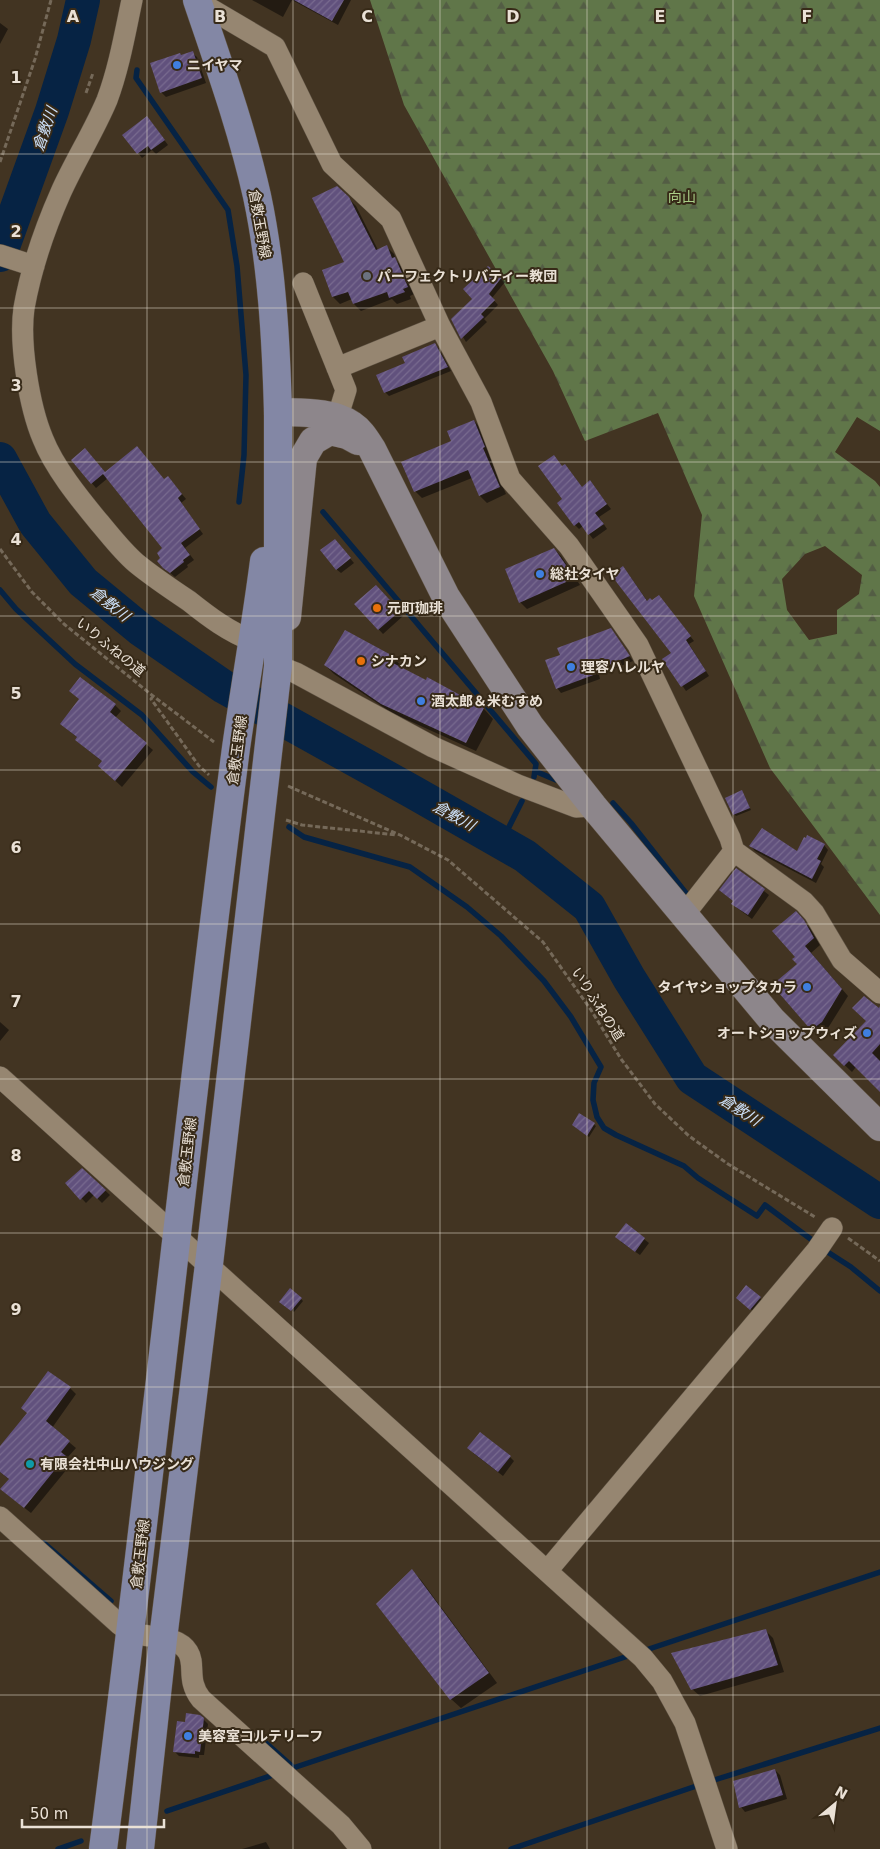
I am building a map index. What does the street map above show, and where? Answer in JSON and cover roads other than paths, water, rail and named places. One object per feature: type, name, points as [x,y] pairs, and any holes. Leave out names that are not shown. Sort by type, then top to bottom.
[{"type":"main road","name":"倉敷玉野線","points":[[140,1849],[163,1639],[209,1264],[275,773],[278,666],[279,456],[277,372],[268,271],[257,197],[235,113],[197,0]]},
{"type":"main road","name":"倉敷玉野線","points":[[103,1849],[131,1632],[177,1236],[226,743],[252,648],[279,456]]},
{"type":"street","points":[[132,0],[108,97],[62,190],[30,265],[24,308],[24,352],[32,399],[43,439],[56,464],[86,507],[135,562],[236,634],[252,648]]},
{"type":"street","points":[[197,0],[274,47],[332,164],[391,219],[440,326],[481,402],[510,479],[569,546],[638,644],[730,838],[734,851],[804,902],[814,912],[842,960],[880,993]]},
{"type":"street","points":[[0,255],[30,265]]},
{"type":"street","points":[[303,283],[346,390],[337,419]]},
{"type":"street","points":[[336,368],[440,326]]},
{"type":"street","points":[[278,412],[325,415],[351,424],[362,434],[372,449],[446,597],[530,726],[683,916],[772,1020],[880,1127]]},
{"type":"street","points":[[372,449],[347,435],[330,431],[313,441],[304,458],[290,602],[278,666],[296,673],[434,747],[518,785],[576,807],[593,806]]},
{"type":"street","points":[[683,916],[734,851]]},
{"type":"street","points":[[0,1077],[639,1654],[662,1681],[685,1723],[727,1849]]},
{"type":"street","points":[[547,1571],[825,1239]]},
{"type":"street","points":[[0,1517],[118,1624],[131,1632],[163,1639],[183,1646],[189,1654],[192,1682],[195,1691],[201,1699],[341,1825],[361,1849]]},
{"type":"waterway","name":"倉敷川","points":[[0,255],[52,111],[74,40],[83,0]]},
{"type":"waterway","points":[[137,70],[136,78],[228,210],[237,266],[246,375],[244,455],[239,502]]},
{"type":"waterway","name":"倉敷川","points":[[0,459],[35,523],[83,582],[140,629],[224,687],[525,856],[589,907],[629,978],[692,1078],[880,1202]]},
{"type":"waterway","points":[[323,512],[536,764],[534,777]]},
{"type":"waterway","points":[[0,590],[16,609],[75,664],[142,715],[193,772],[211,787]]},
{"type":"waterway","points":[[535,771],[556,780]]},
{"type":"waterway","points":[[501,843],[522,801]]},
{"type":"waterway","points":[[613,803],[689,897]]},
{"type":"waterway","points":[[289,827],[304,837],[410,867],[467,907],[501,936],[544,981],[571,1017],[601,1067],[594,1083],[593,1100],[597,1117],[604,1128],[684,1166],[698,1178],[757,1216],[765,1205],[816,1243]]},
{"type":"waterway","points":[[823,1249],[851,1267],[880,1291]]},
{"type":"waterway","points":[[44,1543],[111,1601]]},
{"type":"waterway","points":[[643,1651],[880,1572]]},
{"type":"waterway","points":[[287,1770],[631,1655]]},
{"type":"waterway","points":[[511,1849],[711,1781],[880,1728]]},
{"type":"waterway","points":[[257,1735],[293,1767]]},
{"type":"waterway","points":[[167,1811],[276,1774]]},
{"type":"waterway","points":[[58,1849],[81,1841]]},
{"type":"place","name":"ニイヤマ","points":[[177,65]]},
{"type":"place","name":"パーフェクトリバティー教団","points":[[367,276]]},
{"type":"place","name":"総社タイヤ","points":[[540,574]]},
{"type":"place","name":"元町珈琲","points":[[377,608]]},
{"type":"place","name":"シナカン","points":[[361,661]]},
{"type":"place","name":"理容ハレルヤ","points":[[571,667]]},
{"type":"place","name":"酒太郎＆米むすめ","points":[[421,701]]},
{"type":"place","name":"タイヤショップタカラ","points":[[807,987]]},
{"type":"place","name":"オートショップウィズ","points":[[867,1033]]},
{"type":"place","name":"有限会社中山ハウジング","points":[[30,1464]]},
{"type":"place","name":"美容室コルテリーフ","points":[[188,1736]]},
{"type":"park label","name":"向山","points":[[682,197]]}]
